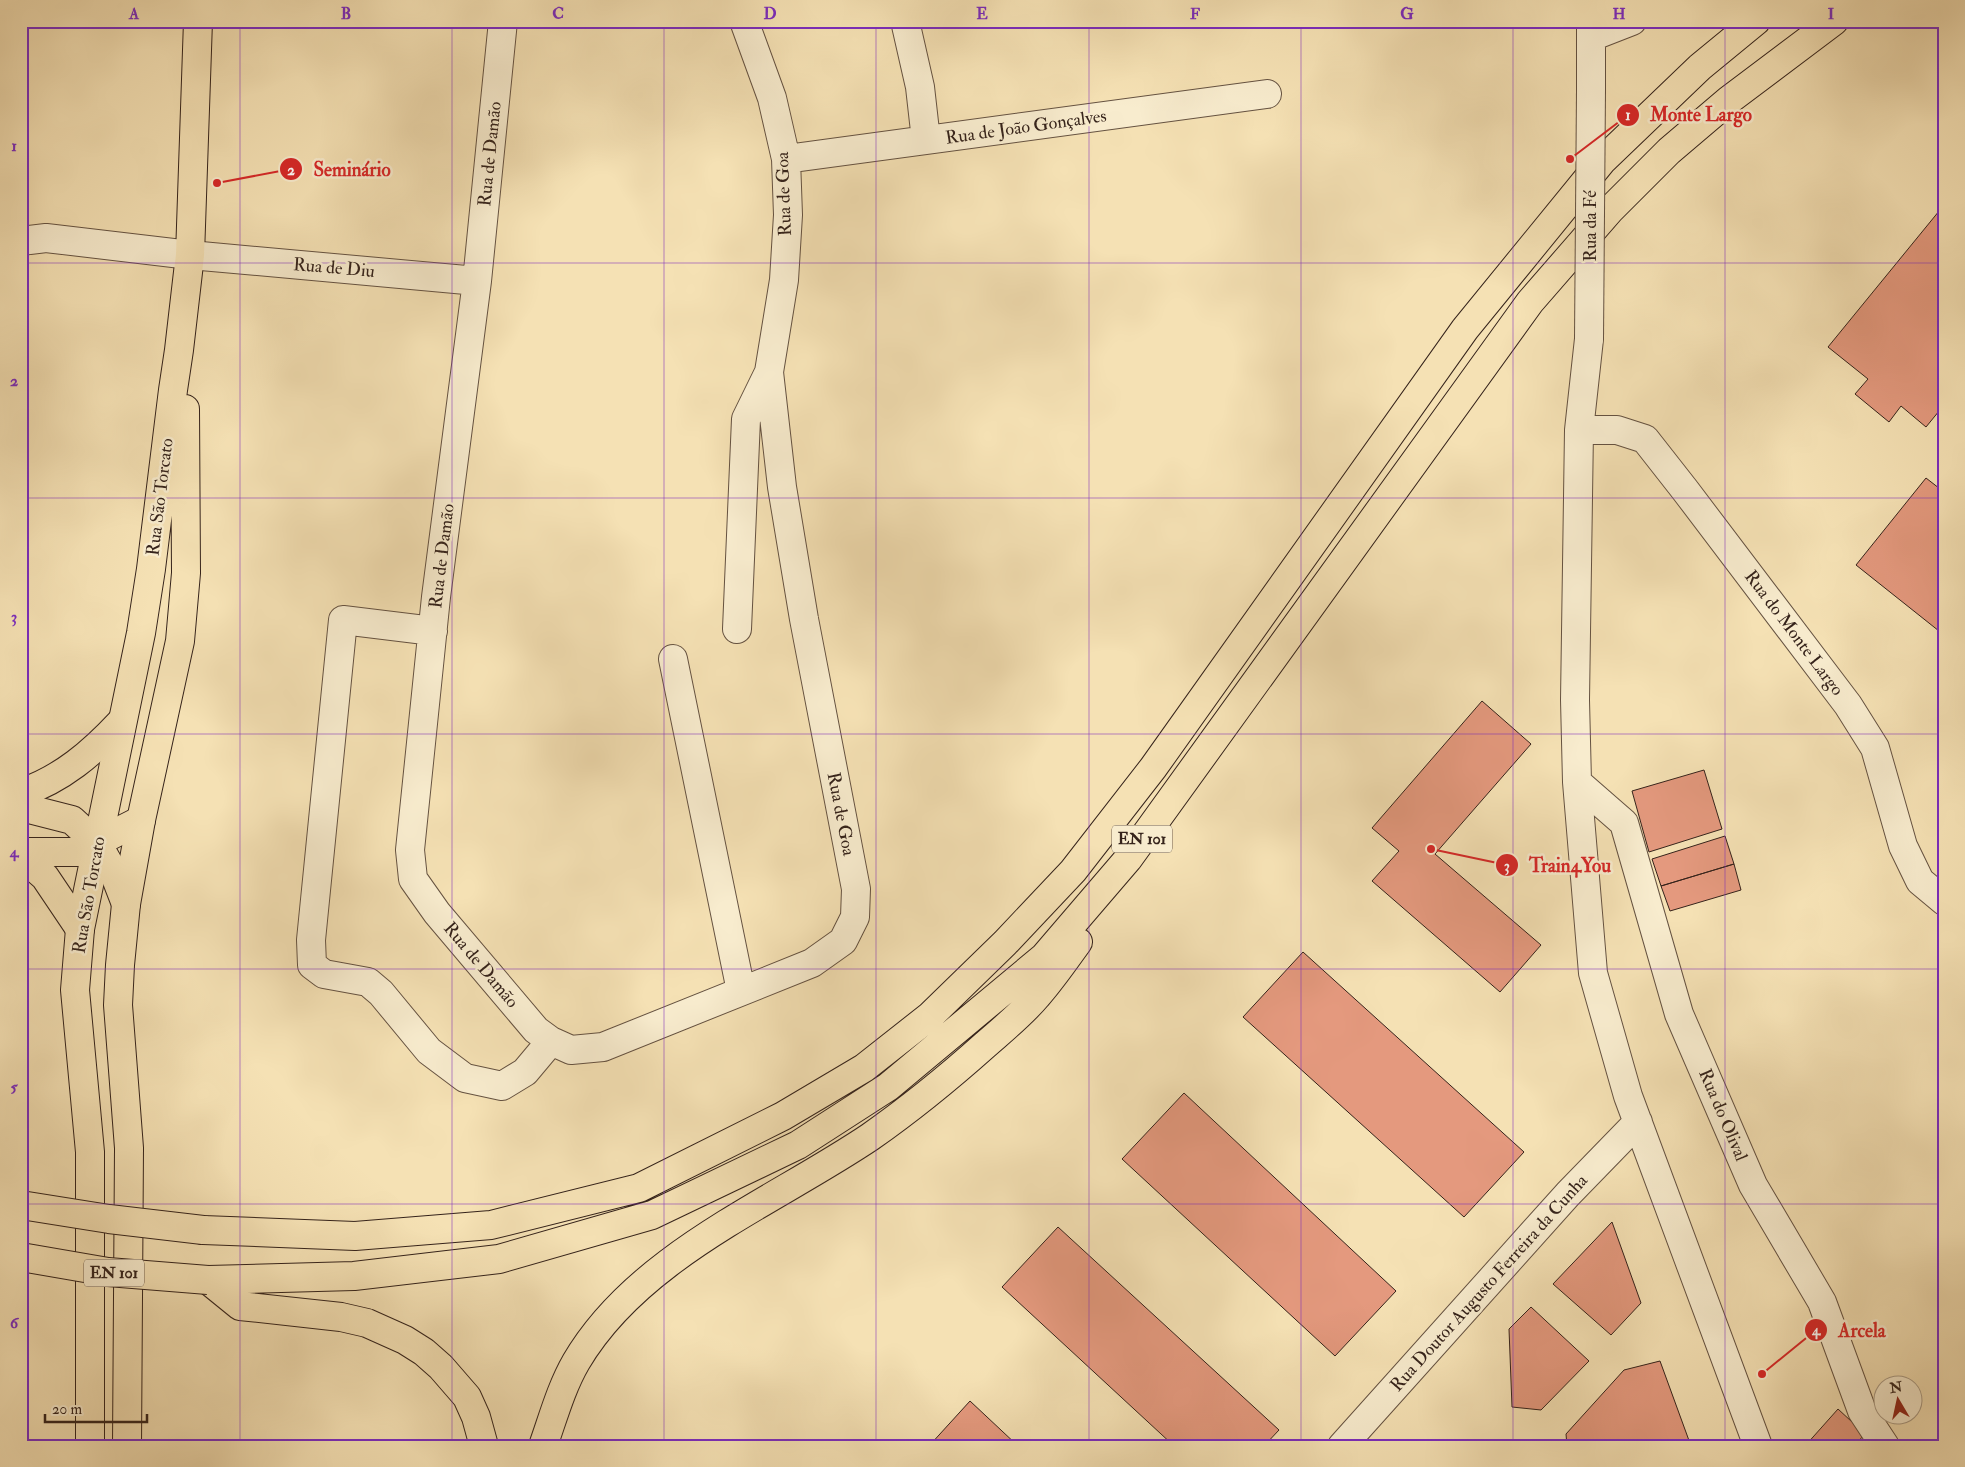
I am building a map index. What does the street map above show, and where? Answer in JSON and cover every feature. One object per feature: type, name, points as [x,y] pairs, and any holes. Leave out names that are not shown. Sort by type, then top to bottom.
[{"type":"main road","name":"Rua São Torcato","points":[[90,1446],[90,1152],[75,990],[80,929],[121,722],[141,633],[151,569],[172,390],[179,350],[190,256],[198,21]]},
{"type":"main road","name":"EN 101","points":[[21,1206],[108,1219],[203,1230],[355,1236],[492,1225],[639,1188],[783,1116],[864,1068],[930,1016],[1006,943],[1073,871],[1153,768],[1466,329],[1494,293],[1602,161],[1700,67],[1756,21]]},
{"type":"main road","name":"EN 101","points":[[21,1257],[108,1272],[208,1280],[354,1276],[499,1259],[652,1215],[798,1145],[888,1087],[1044,957],[1128,859],[1530,302],[1610,210],[1669,150],[1729,100],[1834,21]]},
{"type":"main road","name":"Rua São Torcato","points":[[128,1446],[129,1148],[118,1005],[126,904],[141,820],[180,641],[185,583],[185,385],[179,350]]},
{"type":"main road","points":[[21,793],[40,786],[69,770],[121,722]]},
{"type":"main road","points":[[21,808],[72,820],[97,843],[114,873],[126,904]]},
{"type":"main road","points":[[21,852],[78,852],[141,820]]},
{"type":"main road","points":[[21,856],[45,877],[80,929]]},
{"type":"main road","points":[[543,1446],[564,1385],[576,1362],[605,1320],[628,1296],[697,1244],[870,1137],[912,1106],[998,1034],[1037,997],[1083,937],[1128,859]]},
{"type":"main road","points":[[208,1280],[240,1306],[341,1317],[367,1323],[405,1340],[424,1352],[467,1397],[476,1417],[484,1446]]},
{"type":"street","name":"Rua de Damão","points":[[503,21],[477,280],[433,631],[410,850],[413,878],[437,913],[536,1030],[551,1041]]},
{"type":"street","name":"Rua de Goa","points":[[551,1041],[571,1050],[603,1047],[812,962],[843,941],[854,916],[856,889],[804,619],[782,487],[769,372],[784,280],[788,215],[786,159],[772,98],[744,21]]},
{"type":"street","points":[[905,21],[920,87],[926,140]]},
{"type":"street","points":[[1591,29],[1632,21]]},
{"type":"street","name":"Rua da Fé","points":[[1591,29],[1589,339],[1579,430],[1575,700],[1577,782],[1594,973],[1628,1096],[1758,1446]]},
{"type":"street","name":"Rua de João Gonçalves","points":[[786,159],[1267,94]]},
{"type":"street","name":"Rua de Diu","points":[[21,241],[46,238],[190,256],[477,280]]},
{"type":"street","name":"Rua de Goa","points":[[736,629],[746,418],[769,372]]},
{"type":"street","name":"Rua do Monte Largo","points":[[1579,430],[1616,430],[1645,439],[1679,482],[1848,705],[1875,748],[1903,846],[1920,881],[1944,901]]},
{"type":"street","points":[[433,631],[343,620],[312,930],[312,965],[324,974],[368,982],[380,993],[429,1052],[465,1078],[502,1086],[525,1072],[551,1041]]},
{"type":"street","points":[[673,659],[741,991]]},
{"type":"street","name":"Rua do Olival","points":[[1577,782],[1624,823],[1679,1014],[1753,1185],[1822,1302],[1862,1411],[1885,1446]]},
{"type":"street","name":"Rua Doutor Augusto Ferreira da Cunha","points":[[1342,1446],[1568,1194],[1638,1122]]},
{"type":"building","points":[[1944,205],[1944,405],[1926,427],[1901,406],[1889,422],[1855,394],[1868,379],[1828,347]]},
{"type":"building","points":[[1926,478],[1944,492],[1944,635],[1856,565]]},
{"type":"building","points":[[1482,701],[1531,744],[1435,854],[1541,945],[1500,992],[1372,881],[1399,851],[1372,828]]},
{"type":"building","points":[[1704,770],[1722,829],[1649,852],[1632,791]]},
{"type":"building","points":[[1725,836],[1734,864],[1661,886],[1652,859]]},
{"type":"building","points":[[1734,864],[1741,890],[1670,911],[1661,886]]},
{"type":"building","points":[[1303,952],[1524,1152],[1464,1217],[1243,1017]]},
{"type":"building","points":[[1184,1093],[1396,1291],[1335,1356],[1122,1159]]},
{"type":"building","points":[[1612,1222],[1641,1303],[1611,1335],[1553,1284]]},
{"type":"building","points":[[1058,1227],[1279,1430],[1264,1446],[1174,1446],[1002,1287]]},
{"type":"building","points":[[1531,1307],[1589,1361],[1541,1410],[1512,1407],[1509,1329]]},
{"type":"building","points":[[1660,1361],[1691,1446],[1567,1446],[1566,1434],[1624,1370]]},
{"type":"building","points":[[970,1401],[1018,1446],[929,1446]]},
{"type":"building","points":[[1838,1409],[1865,1434],[1854,1446],[1805,1446]]},
{"type":"place","name":"Monte Largo","points":[[1570,159]]},
{"type":"place","name":"Seminário","points":[[217,183]]},
{"type":"place","name":"Train4You","points":[[1431,849]]},
{"type":"place","name":"Arcela","points":[[1762,1374]]}]
